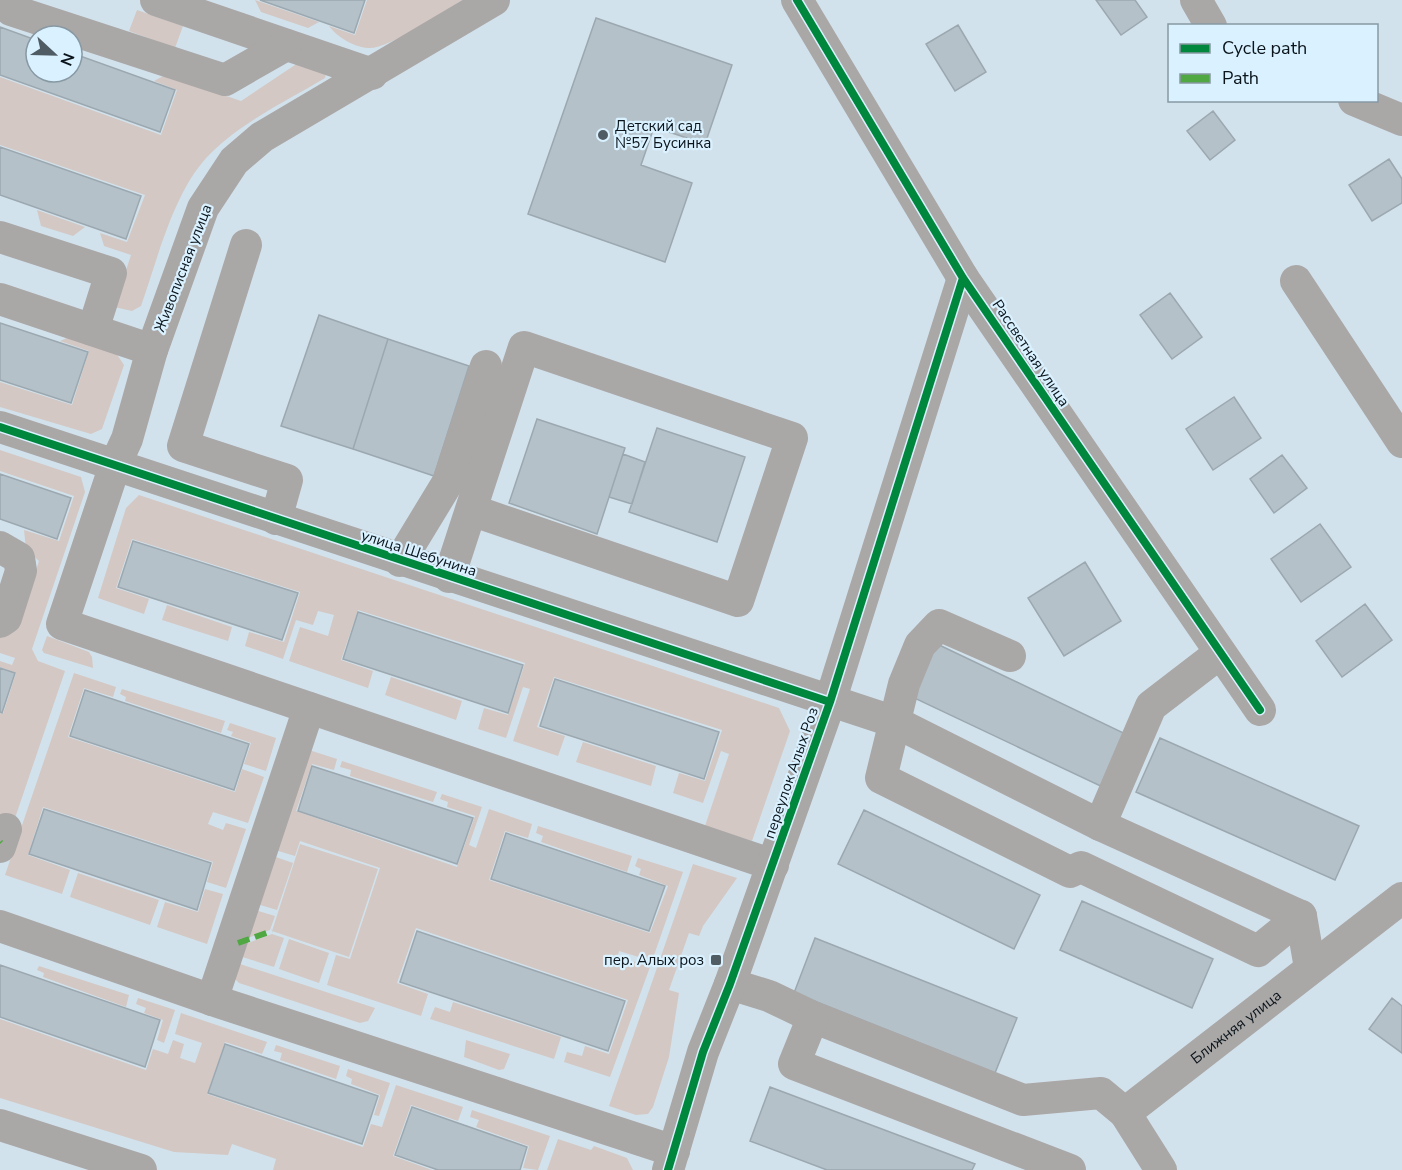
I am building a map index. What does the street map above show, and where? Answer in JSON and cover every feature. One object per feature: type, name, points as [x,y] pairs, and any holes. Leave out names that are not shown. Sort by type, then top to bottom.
[{"type":"street","points":[[156,0],[372,74]]},
{"type":"street","name":"Живописная улица","points":[[309,708],[62,624],[127,439],[152,350],[203,208],[234,161],[262,137],[494,0]]},
{"type":"street","name":"Рассветная улица","points":[[797,0],[963,278],[1260,710]]},
{"type":"street","points":[[1196,0],[1210,24]]},
{"type":"street","points":[[13,6],[225,80],[286,45]]},
{"type":"street","points":[[1359,102],[1402,120]]},
{"type":"street","points":[[0,237],[111,273],[93,330]]},
{"type":"street","points":[[246,245],[183,446],[287,480],[276,519]]},
{"type":"street","name":"переулок Алых Роз","points":[[671,1161],[703,1052],[773,866],[830,702],[963,278]]},
{"type":"street","points":[[1296,281],[1402,442]]},
{"type":"street","points":[[0,299],[152,350]]},
{"type":"street","points":[[449,577],[524,347],[792,438],[738,601],[471,510]]},
{"type":"street","points":[[400,561],[448,482],[486,366]]},
{"type":"street","name":"улица Шебунина","points":[[0,427],[400,561],[895,722],[1100,825],[1301,916]]},
{"type":"street","points":[[0,547],[19,558],[21,571],[6,618],[0,622]]},
{"type":"street","points":[[1010,656],[939,625],[920,645],[904,684],[881,778],[1070,872],[1081,867],[1258,951],[1301,916],[1310,968]]},
{"type":"street","points":[[1100,825],[1151,706],[1220,653]]},
{"type":"street","points":[[213,1000],[309,708],[773,866]]},
{"type":"street","name":"Ближняя улица","points":[[1125,1113],[1402,898]]},
{"type":"street","points":[[0,926],[671,1161]]},
{"type":"street","points":[[730,984],[769,996],[813,1017],[1023,1101],[1101,1093],[1125,1113],[1161,1170]]},
{"type":"street","points":[[813,1017],[794,1064],[1070,1170]]},
{"type":"street","points":[[0,1125],[141,1170]]},
{"type":"shaded area","points":[[255,0],[319,22],[308,28],[261,12]]},
{"type":"shaded area","points":[[367,0],[463,0],[402,37],[377,47],[368,48],[346,41],[329,26],[355,35]]},
{"type":"shaded area","points":[[137,10],[183,26],[175,48],[129,31]]},
{"type":"shaded area","points":[[301,61],[326,73],[325,78],[237,131],[211,153],[198,168],[187,185],[168,225],[141,306],[132,311],[114,307],[131,255],[104,246],[100,233],[127,242],[145,195],[0,145],[0,77],[161,135],[177,90],[154,81],[165,75],[241,101]]},
{"type":"shaded area","points":[[37,210],[85,227],[73,236],[41,226]]},
{"type":"shaded area","points":[[74,335],[116,353],[124,365],[102,429],[91,434],[0,407],[0,382],[72,405],[89,351],[60,341]]},
{"type":"shaded area","points":[[0,450],[81,477],[85,492],[32,649],[38,661],[65,671],[13,824],[0,820],[0,713],[3,714],[16,673],[0,667],[0,661],[12,665],[15,658],[0,653],[0,630],[17,629],[39,561],[26,549],[24,530],[59,541],[74,496],[0,471]]},
{"type":"shaded area","points":[[139,495],[779,708],[790,731],[752,841],[705,826],[729,754],[721,751],[703,803],[673,793],[679,773],[705,781],[722,730],[554,677],[537,727],[565,736],[558,756],[513,741],[530,689],[523,687],[506,738],[478,729],[484,708],[508,715],[525,663],[358,610],[341,660],[373,671],[368,688],[289,661],[300,627],[328,636],[334,615],[318,611],[313,625],[296,620],[283,659],[245,646],[249,632],[284,642],[300,592],[132,539],[116,588],[149,599],[144,614],[98,598],[126,508]]},
{"type":"shaded area","points":[[167,605],[232,627],[228,641],[162,620]]},
{"type":"shaded area","points":[[47,636],[89,652],[93,668],[44,653],[42,650]]},
{"type":"shaded area","points":[[74,673],[116,687],[113,697],[84,688],[68,737],[235,792],[242,769],[264,777],[248,823],[213,812],[208,824],[223,830],[226,823],[246,829],[226,888],[207,882],[213,862],[43,807],[28,855],[70,870],[62,894],[5,875]]},
{"type":"shaded area","points":[[391,677],[462,701],[456,720],[385,695]]},
{"type":"shaded area","points":[[122,689],[225,721],[221,733],[125,701],[126,697],[120,694]]},
{"type":"shaded area","points":[[230,723],[276,738],[266,771],[244,764],[251,743],[231,736],[233,732],[227,730]]},
{"type":"shaded area","points":[[583,742],[656,766],[651,786],[576,762]]},
{"type":"shaded area","points":[[309,750],[337,759],[334,770],[312,764],[296,811],[457,867],[475,816],[447,807],[448,802],[440,799],[442,794],[482,807],[469,845],[476,848],[489,809],[532,824],[528,838],[505,831],[489,880],[650,933],[668,886],[639,875],[641,869],[635,866],[638,858],[683,872],[652,961],[619,951],[616,962],[631,967],[633,961],[650,967],[610,1077],[564,1062],[567,1052],[582,1056],[585,1046],[609,1054],[628,1000],[416,928],[397,983],[428,994],[421,1016],[327,985],[336,955],[350,959],[380,868],[300,841],[295,856],[275,850]]},
{"type":"shaded area","points":[[342,761],[437,792],[433,802],[350,776],[351,770],[340,767]]},
{"type":"shaded area","points":[[538,826],[632,856],[627,872],[541,842],[543,836],[536,833]]},
{"type":"shaded area","points":[[300,844],[378,869],[349,957],[272,931]]},
{"type":"shaded area","points":[[273,856],[293,863],[277,910],[257,904]]},
{"type":"shaded area","points":[[693,864],[737,878],[703,926],[699,936],[689,933],[669,990],[679,993],[669,1057],[653,1107],[648,1114],[636,1115],[609,1106]]},
{"type":"shaded area","points":[[78,873],[159,900],[150,925],[70,897]]},
{"type":"shaded area","points":[[205,889],[223,894],[207,944],[157,927],[165,902],[198,912]]},
{"type":"shaded area","points":[[255,910],[275,916],[270,930],[245,939]]},
{"type":"shaded area","points":[[272,934],[284,938],[274,967],[239,956],[243,945]]},
{"type":"shaded area","points":[[289,939],[329,953],[319,983],[279,969]]},
{"type":"shaded area","points":[[237,963],[375,1008],[368,1021],[360,1023],[239,983],[234,978]]},
{"type":"shaded area","points":[[39,966],[129,995],[126,1007],[43,977],[44,973],[37,970]]},
{"type":"shaded area","points":[[138,998],[175,1010],[164,1043],[157,1040],[163,1020],[144,1013],[146,1008],[136,1004]]},
{"type":"shaded area","points":[[453,1002],[561,1037],[554,1059],[430,1019],[435,1007],[450,1012]]},
{"type":"shaded area","points":[[181,1013],[267,1042],[262,1054],[225,1042],[207,1094],[363,1147],[371,1124],[382,1127],[396,1085],[463,1107],[458,1121],[411,1105],[393,1156],[432,1170],[273,1170],[276,1159],[232,1144],[228,1155],[174,1152],[0,1098],[0,1019],[146,1070],[153,1049],[168,1054],[173,1040],[184,1044],[180,1058],[195,1063],[202,1043],[175,1034]]},
{"type":"shaded area","points":[[466,1040],[510,1054],[504,1069],[499,1070],[464,1057]]},
{"type":"shaded area","points":[[276,1045],[340,1066],[336,1079],[280,1060],[282,1053],[274,1051]]},
{"type":"shaded area","points":[[348,1069],[390,1083],[379,1116],[374,1115],[380,1095],[351,1084],[352,1079],[346,1076]]},
{"type":"shaded area","points":[[472,1110],[550,1136],[538,1170],[523,1168],[529,1146],[476,1127],[479,1120],[470,1117]]},
{"type":"shaded area","points":[[558,1139],[591,1150],[594,1146],[627,1158],[633,1170],[547,1170]]},
{"type":"building","points":[[260,0],[365,0],[354,33]]},
{"type":"building","points":[[1096,0],[1135,0],[1147,17],[1121,35]]},
{"type":"building","name":"Детский сад №57 Бусинка","points":[[596,18],[732,65],[705,144],[654,127],[641,165],[692,183],[665,262],[528,214]]},
{"type":"building","points":[[958,25],[986,72],[955,91],[926,44]]},
{"type":"building","points":[[0,27],[24,36],[24,84],[0,75]]},
{"type":"building","points":[[84,57],[175,90],[160,132],[25,84],[84,84]]},
{"type":"building","points":[[1213,111],[1235,140],[1210,160],[1187,131]]},
{"type":"building","points":[[0,147],[141,196],[126,239],[0,195]]},
{"type":"building","points":[[1389,159],[1402,179],[1402,203],[1372,221],[1349,185]]},
{"type":"building","points":[[1170,293],[1202,337],[1172,359],[1140,315]]},
{"type":"building","points":[[319,315],[388,339],[353,449],[281,426]]},
{"type":"building","points":[[0,323],[88,352],[71,403],[0,380]]},
{"type":"building","points":[[388,339],[469,366],[434,476],[353,449]]},
{"type":"building","points":[[1234,397],[1261,438],[1213,470],[1186,429]]},
{"type":"building","points":[[537,419],[625,448],[597,534],[509,503]]},
{"type":"building","points":[[657,428],[745,457],[717,542],[629,512]]},
{"type":"building","points":[[623,454],[645,462],[632,504],[609,497]]},
{"type":"building","points":[[1282,455],[1307,488],[1274,513],[1250,479]]},
{"type":"building","points":[[0,474],[71,498],[57,539],[0,519]]},
{"type":"building","points":[[1320,524],[1351,567],[1301,602],[1271,559]]},
{"type":"building","points":[[133,541],[298,593],[282,640],[118,587]]},
{"type":"building","points":[[1085,562],[1121,621],[1064,656],[1028,598]]},
{"type":"building","points":[[1365,604],[1392,640],[1342,677],[1316,641]]},
{"type":"building","points":[[358,612],[523,665],[508,713],[343,659]]},
{"type":"building","points":[[935,643],[1134,738],[1109,790],[910,696]]},
{"type":"building","points":[[0,668],[15,673],[2,713],[0,712]]},
{"type":"building","points":[[555,679],[719,732],[704,779],[540,726]]},
{"type":"building","points":[[85,690],[249,744],[234,790],[70,736]]},
{"type":"building","points":[[1160,738],[1359,826],[1335,880],[1136,792]]},
{"type":"building","points":[[312,766],[473,818],[457,864],[298,811]]},
{"type":"building","points":[[44,809],[211,863],[197,910],[29,854]]},
{"type":"building","points":[[864,810],[1040,895],[1014,949],[838,864]]},
{"type":"building","points":[[506,833],[665,886],[649,931],[491,879]]},
{"type":"building","points":[[1082,901],[1213,959],[1192,1008],[1060,950]]},
{"type":"building","points":[[417,931],[625,1001],[608,1051],[400,982]]},
{"type":"building","points":[[815,938],[1017,1018],[995,1073],[794,993]]},
{"type":"building","points":[[0,965],[160,1020],[145,1067],[0,1017]]},
{"type":"building","points":[[1392,998],[1402,1006],[1402,1053],[1369,1029]]},
{"type":"building","points":[[225,1044],[378,1096],[362,1144],[208,1093]]},
{"type":"building","points":[[770,1087],[975,1164],[972,1170],[827,1170],[750,1141]]},
{"type":"building","points":[[412,1107],[527,1147],[520,1170],[438,1170],[395,1155]]},
{"type":"marked path","points":[[238,943],[272,931]]},
{"type":"cycle path","points":[[797,0],[963,278],[1260,710]]},
{"type":"cycle path","points":[[668,1170],[703,1052],[730,984],[830,702],[963,278]]},
{"type":"cycle path","points":[[0,427],[830,702]]},
{"type":"place","name":"Детский сад №57 Бусинка","points":[[603,135]]},
{"type":"place","name":"пер. Алых роз","points":[[716,960]]}]
